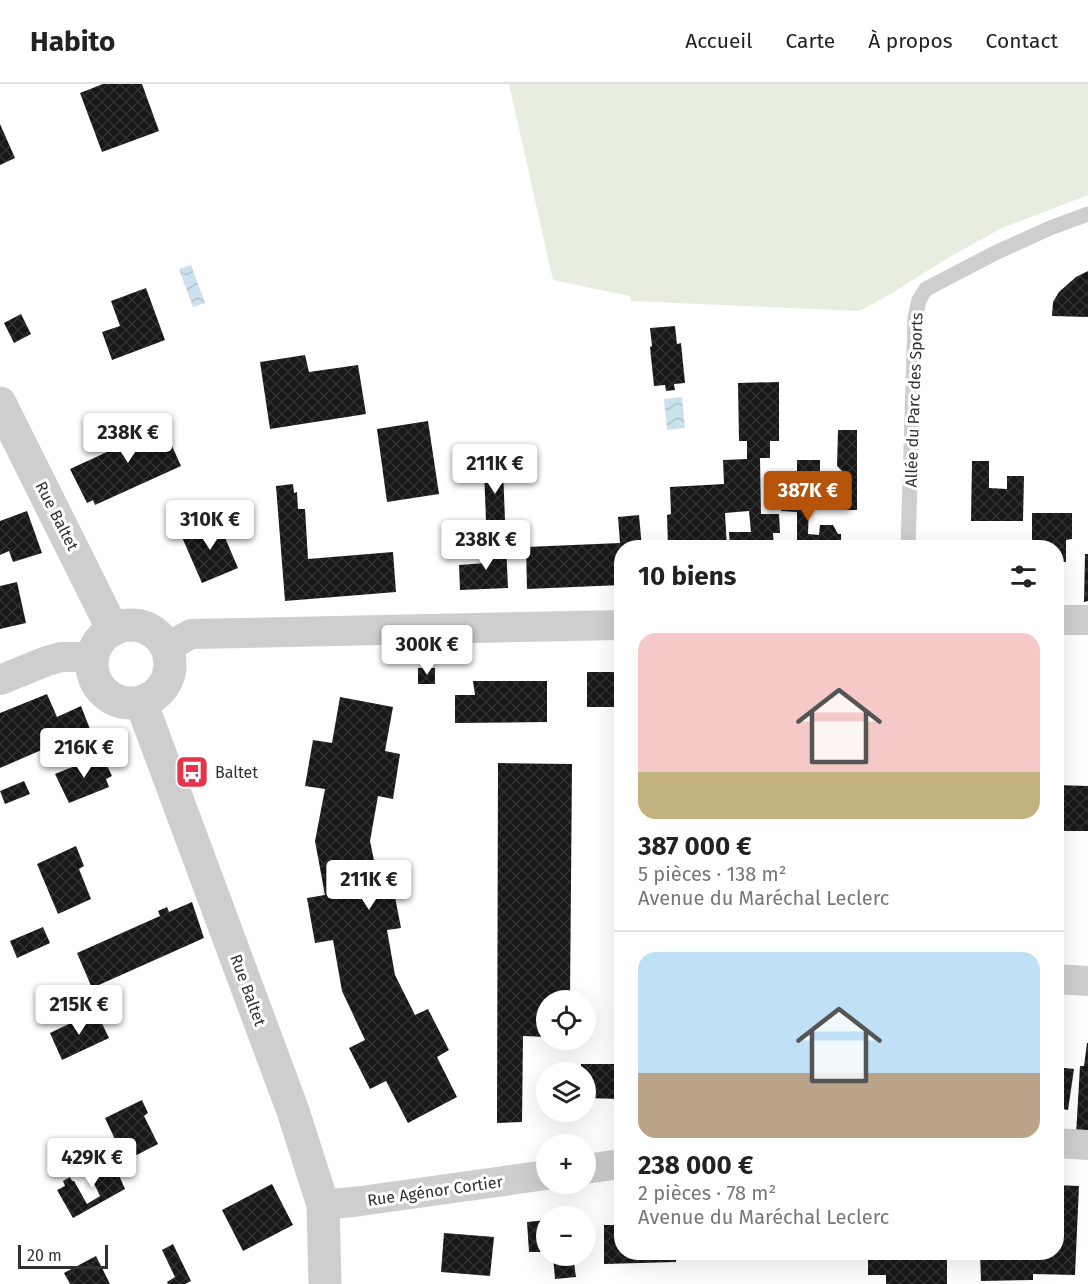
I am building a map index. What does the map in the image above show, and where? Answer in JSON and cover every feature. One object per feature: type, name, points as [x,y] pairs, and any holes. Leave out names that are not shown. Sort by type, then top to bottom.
[{"type":"street","name":"Rue Baltet","points":[[0,403],[113,630]]},
{"type":"street","points":[[1064,620],[1088,620]]},
{"type":"street","points":[[178,641],[163,687],[153,696],[141,702],[128,703],[115,700],[104,693],[96,683],[92,670],[95,647],[113,630],[125,626],[137,626],[149,630],[159,638],[178,641],[614,625]]},
{"type":"street","points":[[0,680],[62,657],[92,657]]},
{"type":"street","name":"Rue Baltet","points":[[141,702],[293,1111],[323,1205],[325,1284]]},
{"type":"street","points":[[1064,979],[1088,981]]},
{"type":"street","points":[[1064,1143],[1088,1144]]},
{"type":"street","points":[[596,1167],[614,1165]]},
{"type":"street","name":"Rue Agénor Cortier","points":[[323,1205],[536,1176]]},
{"type":"lane","name":"Allée du Parc des Sports","points":[[908,540],[915,318],[919,300],[926,289],[993,254],[1050,228],[1088,214]]},
{"type":"shaded area","points":[[509,84],[1088,84],[1088,195],[1002,228],[859,311],[631,301],[630,296],[553,280]]},
{"type":"water","points":[[191,265],[205,303],[193,307],[179,269]]},
{"type":"water","points":[[682,397],[685,428],[667,430],[664,399]]},
{"type":"building","points":[[103,84],[142,84],[159,131],[102,152],[80,93]]},
{"type":"building","points":[[0,124],[15,158],[0,165]]},
{"type":"building","points":[[1088,271],[1088,317],[1052,316],[1053,302],[1059,292],[1076,277]]},
{"type":"building","points":[[146,288],[165,340],[112,360],[102,332],[120,326],[111,301]]},
{"type":"building","points":[[21,314],[31,334],[14,343],[4,323]]},
{"type":"building","points":[[675,326],[677,344],[681,343],[685,383],[674,384],[675,390],[666,391],[665,385],[654,386],[650,328]]},
{"type":"building","points":[[305,355],[309,372],[358,365],[366,414],[270,429],[260,362]]},
{"type":"building","points":[[779,382],[779,441],[770,441],[770,458],[760,458],[761,514],[779,514],[780,533],[773,533],[773,540],[730,540],[729,532],[751,532],[749,511],[725,513],[727,540],[668,540],[667,515],[671,514],[670,487],[724,484],[723,460],[747,459],[747,441],[739,441],[738,383]]},
{"type":"building","points":[[159,417],[181,466],[95,505],[93,500],[87,503],[70,469],[131,441],[127,430]]},
{"type":"building","points":[[428,421],[439,494],[387,502],[377,429]]},
{"type":"building","points":[[838,430],[857,430],[857,510],[843,510],[842,471],[837,466]]},
{"type":"building","points":[[797,460],[820,460],[820,484],[797,484]]},
{"type":"building","points":[[972,461],[989,461],[989,488],[1007,489],[1007,476],[1024,476],[1023,521],[971,521]]},
{"type":"building","points":[[503,469],[505,520],[486,520],[484,470]]},
{"type":"building","points":[[782,483],[797,483],[797,503],[809,503],[808,534],[819,535],[820,525],[833,525],[838,534],[841,534],[841,540],[797,540],[797,512],[781,511]]},
{"type":"building","points":[[293,484],[294,493],[297,492],[298,509],[305,509],[308,559],[393,552],[396,592],[285,601],[276,486]]},
{"type":"building","points":[[27,511],[42,553],[13,562],[9,551],[0,555],[0,521]]},
{"type":"building","points":[[1032,513],[1072,513],[1072,539],[1066,540],[1066,562],[1064,562],[1064,540],[1032,540]]},
{"type":"building","points":[[639,515],[641,540],[620,540],[618,517]]},
{"type":"building","points":[[217,519],[238,568],[202,583],[181,535]]},
{"type":"building","points":[[614,543],[614,585],[527,589],[526,547]]},
{"type":"building","points":[[486,545],[506,545],[508,588],[460,590],[459,565],[486,563]]},
{"type":"building","points":[[1085,554],[1088,554],[1088,601],[1084,602]]},
{"type":"building","points":[[17,582],[26,623],[0,629],[0,586]]},
{"type":"building","points":[[418,668],[435,668],[435,684],[418,684]]},
{"type":"building","points":[[587,672],[614,672],[614,707],[587,707]]},
{"type":"building","points":[[473,681],[547,681],[547,722],[455,723],[455,695],[475,695]]},
{"type":"building","points":[[47,694],[57,717],[81,706],[90,729],[0,768],[0,713]]},
{"type":"building","points":[[340,697],[393,707],[385,751],[400,754],[393,799],[378,796],[370,841],[379,885],[393,883],[401,928],[387,930],[395,975],[415,1015],[428,1009],[449,1050],[437,1057],[457,1097],[408,1123],[386,1081],[370,1089],[349,1048],[365,1040],[342,991],[333,940],[315,943],[307,898],[325,895],[315,841],[325,789],[305,786],[313,740],[332,743]]},
{"type":"building","points":[[102,755],[112,776],[106,779],[109,787],[69,803],[55,774]]},
{"type":"building","points":[[498,763],[572,764],[570,990],[536,990],[536,1037],[523,1036],[522,1122],[497,1123]]},
{"type":"building","points":[[24,781],[30,794],[5,804],[0,791]]},
{"type":"building","points":[[1064,785],[1088,786],[1088,831],[1064,831]]},
{"type":"building","points":[[76,846],[84,866],[79,869],[91,899],[58,914],[37,864]]},
{"type":"building","points":[[192,902],[204,938],[92,988],[77,953],[160,916],[158,911],[167,907],[169,912]]},
{"type":"building","points":[[43,927],[50,943],[17,958],[10,941]]},
{"type":"building","points":[[96,1011],[109,1038],[62,1060],[50,1033]]},
{"type":"building","points":[[1087,1043],[1088,1136],[1076,1135],[1080,1066],[1084,1066]]},
{"type":"building","points":[[596,1064],[614,1064],[614,1099],[596,1098]]},
{"type":"building","points":[[1064,1068],[1074,1069],[1068,1110],[1064,1109]]},
{"type":"building","points":[[142,1100],[148,1113],[144,1116],[158,1144],[125,1161],[105,1118]]},
{"type":"building","points":[[112,1160],[125,1189],[73,1218],[57,1190],[65,1186],[63,1181],[70,1177],[87,1204],[100,1196],[88,1171]]},
{"type":"building","points":[[272,1184],[293,1225],[243,1251],[222,1210]]},
{"type":"building","points":[[1064,1185],[1079,1186],[1075,1275],[1033,1274],[1033,1280],[981,1281],[980,1260],[1064,1260]]},
{"type":"building","points":[[536,1221],[536,1252],[529,1252],[527,1222]]},
{"type":"building","points":[[604,1225],[614,1225],[614,1260],[676,1260],[676,1262],[604,1264]]},
{"type":"building","points":[[444,1233],[494,1237],[490,1276],[441,1272]]},
{"type":"building","points":[[173,1244],[191,1281],[185,1284],[168,1284],[167,1282],[175,1277],[162,1250]]},
{"type":"building","points":[[96,1256],[110,1284],[70,1284],[64,1273]]},
{"type":"building","points":[[868,1260],[947,1260],[947,1284],[886,1284],[886,1275],[868,1275]]},
{"type":"building","points":[[554,1266],[574,1266],[576,1277],[555,1279]]},
{"type":"place","name":"Baltet","points":[[192,772]]}]
